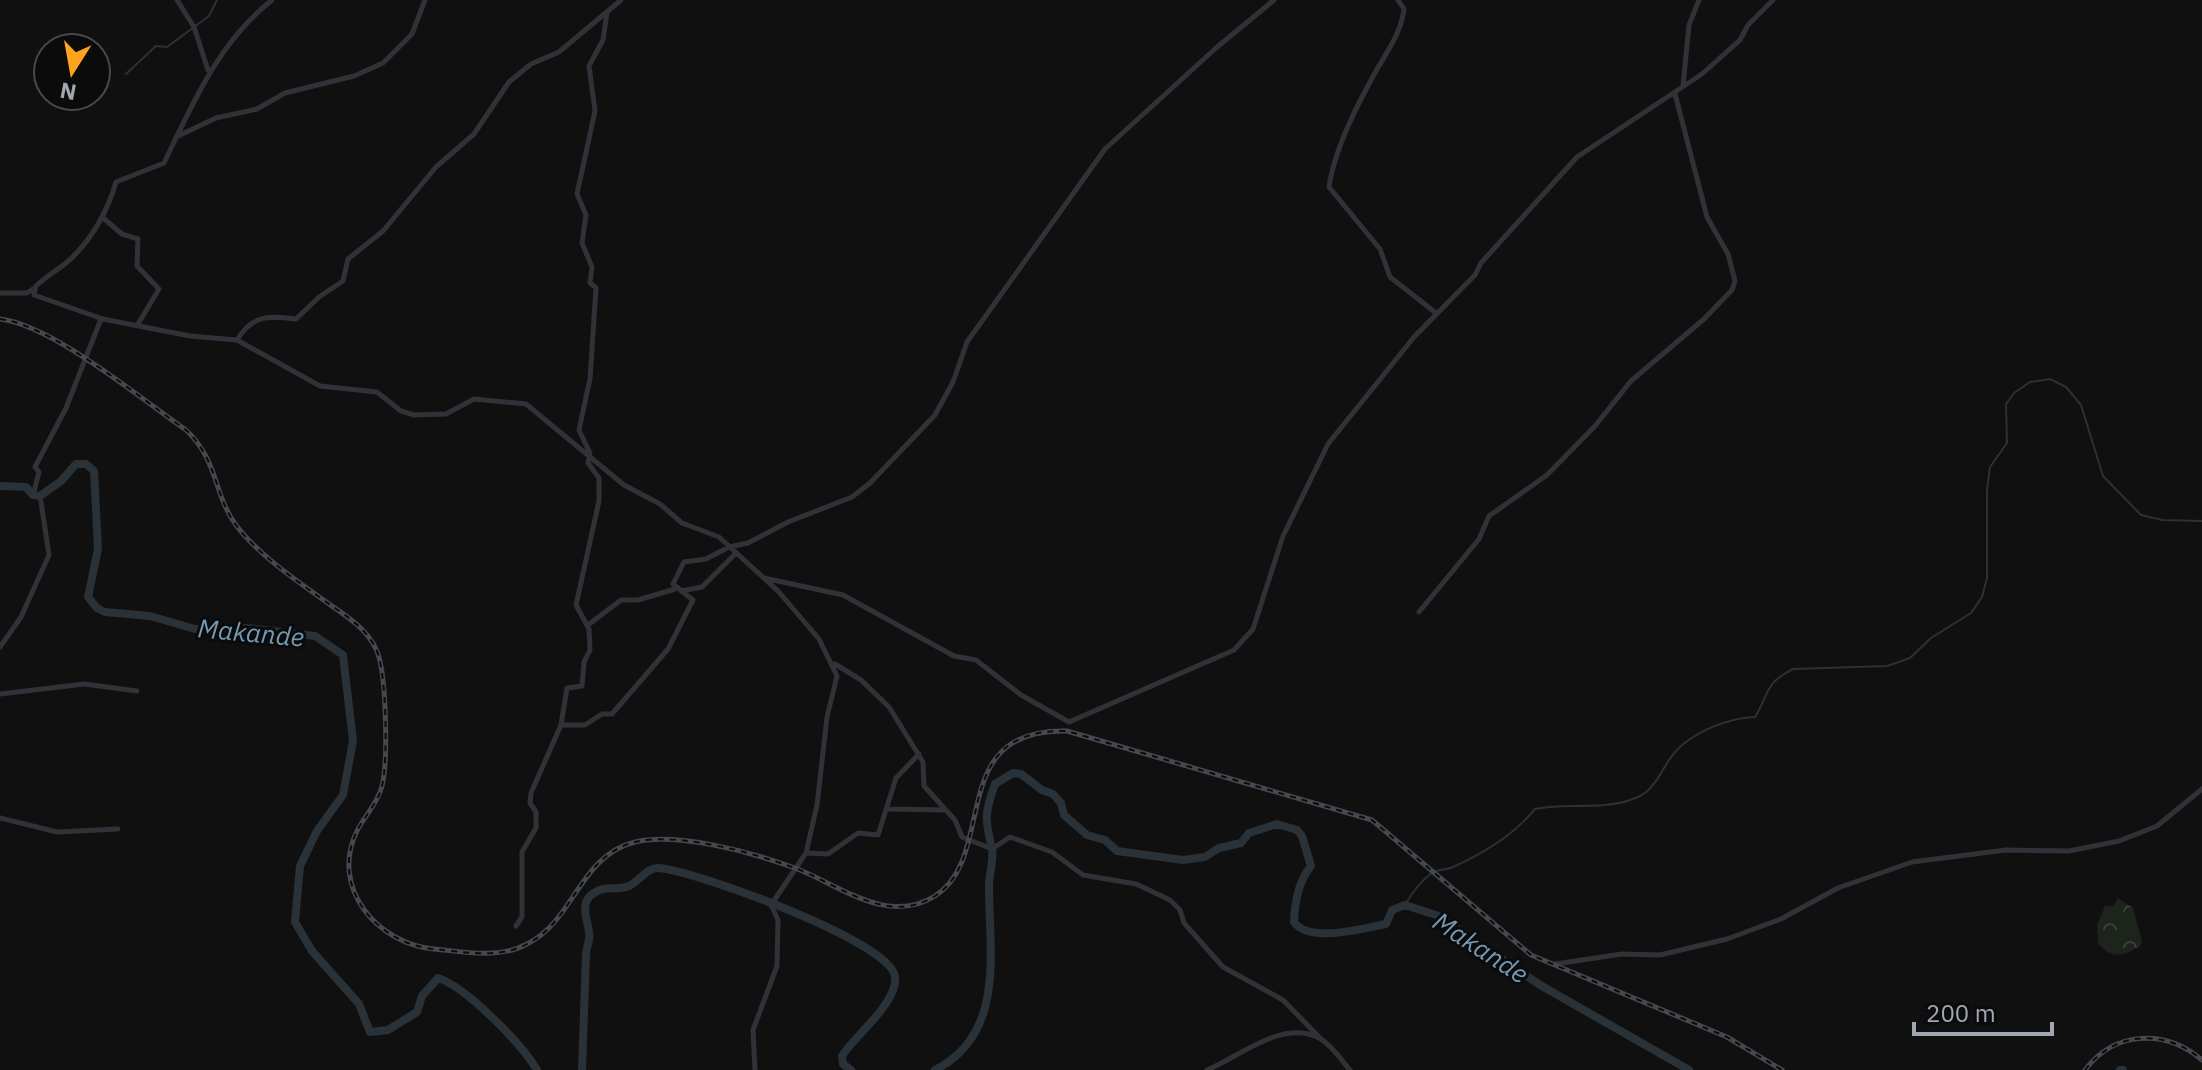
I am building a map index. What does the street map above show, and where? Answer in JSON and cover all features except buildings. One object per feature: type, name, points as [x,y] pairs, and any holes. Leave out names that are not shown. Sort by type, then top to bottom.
[{"type":"street","points":[[177,0],[194,27],[208,70]]},
{"type":"street","points":[[27,293],[68,261],[102,216],[116,182],[161,165],[208,70],[242,29],[272,0]]},
{"type":"street","points":[[175,137],[216,118],[234,117],[257,109],[285,93],[377,67],[408,39],[425,0]]},
{"type":"street","points":[[237,340],[246,325],[263,316],[296,319],[319,297],[343,281],[348,259],[383,231],[436,167],[474,134],[511,80],[531,64],[559,52],[621,0]]},
{"type":"street","points":[[561,725],[585,725],[602,713],[612,714],[626,701],[682,626],[693,599],[678,590],[673,581],[684,562],[706,559],[729,547],[748,543],[790,521],[852,497],[890,463],[935,415],[953,382],[967,342],[1105,149],[1274,0]]},
{"type":"street","points":[[1398,0],[1404,9],[1399,31],[1363,95],[1333,165],[1329,187],[1380,249],[1390,277],[1436,313]]},
{"type":"street","points":[[1682,87],[1689,25],[1699,0]]},
{"type":"street","points":[[763,578],[843,595],[954,656],[976,660],[1021,695],[1065,721],[1073,721],[1186,668],[1225,655],[1247,638],[1258,617],[1283,536],[1328,444],[1436,313],[1475,275],[1481,263],[1577,157],[1675,94],[1728,51],[1773,0]]},
{"type":"street","points":[[516,926],[522,917],[522,854],[536,828],[536,812],[530,803],[531,793],[561,725],[566,689],[582,686],[584,662],[590,650],[588,625],[576,605],[584,559],[598,515],[599,481],[588,463],[589,457],[579,430],[590,379],[588,357],[597,311],[597,290],[590,283],[592,267],[582,243],[586,215],[577,194],[595,111],[589,66],[603,40],[607,13]]},
{"type":"street","points":[[1419,612],[1479,539],[1489,516],[1547,475],[1595,426],[1631,381],[1704,319],[1732,290],[1735,277],[1728,254],[1707,217],[1675,94]]},
{"type":"street","points":[[102,216],[122,234],[138,239],[137,266],[159,289],[138,324]]},
{"type":"street","points":[[34,288],[37,297]]},
{"type":"street","points":[[0,293],[27,293],[101,319],[177,334],[237,340],[320,386],[377,392],[401,411],[414,415],[446,414],[470,399],[526,404],[624,485],[660,504],[682,523],[719,537],[763,578],[819,639],[834,664],[837,685],[827,717],[818,801],[806,853],[771,905],[778,920],[777,966],[753,1030],[755,1070]]},
{"type":"street","points":[[0,647],[21,617],[49,555],[40,495],[33,495],[39,472],[35,467],[66,408],[101,319]]},
{"type":"street","points":[[588,625],[621,600],[638,600],[702,587],[735,554]]},
{"type":"street","points":[[834,664],[878,694],[919,754],[924,765],[924,786],[955,820],[963,838],[992,849],[1010,837],[1052,852],[1086,876],[1136,884],[1170,900],[1180,910],[1184,923],[1223,967],[1283,1000],[1350,1070]]},
{"type":"street","points":[[0,694],[75,684],[137,691]]},
{"type":"street","points":[[806,853],[828,854],[858,833],[877,836],[889,809],[896,778],[919,754]]},
{"type":"street","points":[[1555,964],[1622,954],[1660,955],[1727,939],[1781,919],[1838,888],[1912,862],[2006,850],[2069,851],[2119,841],[2157,826],[2202,789]]},
{"type":"street","points":[[889,809],[944,810]]},
{"type":"street","points":[[0,818],[20,820],[57,832],[118,829]]},
{"type":"street","points":[[1207,1070],[1275,1037],[1297,1035],[1320,1038]]},
{"type":"green space","points":[[2118,898],[2133,908],[2142,942],[2134,950],[2118,955],[2108,952],[2098,943],[2097,925],[2105,906],[2114,906]]},
{"type":"waterway","points":[[126,74],[156,46],[167,47],[209,16],[217,0]]},
{"type":"waterway","points":[[1405,905],[1430,875],[1487,849],[1518,827],[1535,809],[1600,806],[1625,802],[1643,794],[1676,751],[1696,735],[1732,720],[1755,717],[1769,689],[1777,679],[1793,669],[1887,666],[1910,658],[1931,638],[1971,613],[1982,597],[1987,578],[1987,490],[1990,467],[2007,443],[2006,404],[2014,393],[2030,382],[2050,379],[2066,387],[2081,405],[2103,476],[2141,515],[2162,520],[2202,521]]},
{"type":"waterway","name":"Makande","points":[[0,486],[26,487],[33,495],[40,496],[61,481],[76,464],[86,464],[94,471],[98,549],[88,597],[105,612],[150,616],[195,629],[247,628],[315,636],[343,655],[353,741],[343,795],[317,831],[300,866],[295,922],[312,951],[359,1004],[370,1032],[388,1030],[417,1012],[422,996],[438,978],[450,983],[492,1018],[537,1070]]},
{"type":"waterway","name":"Makande","points":[[935,1070],[958,1054],[973,1035],[983,1013],[991,964],[989,886],[992,853],[987,810],[995,784],[1013,773],[1021,774],[1042,790],[1053,794],[1061,803],[1064,815],[1087,835],[1105,840],[1117,851],[1183,860],[1205,857],[1219,848],[1241,843],[1249,833],[1277,824],[1297,830],[1302,836],[1311,866],[1300,885],[1295,907],[1294,922],[1302,929],[1337,933],[1386,924],[1392,910],[1405,905],[1439,916],[1540,985],[1689,1070]]},
{"type":"waterway","name":"Makande","points":[[582,1070],[589,938],[585,911],[587,901],[598,891],[629,886],[655,868],[711,881],[790,910],[829,928],[886,962],[895,977],[894,987],[883,1008],[842,1056],[843,1064],[851,1070]]},
{"type":"railway","points":[[0,319],[21,324],[70,348],[186,430],[204,454],[223,501],[244,535],[285,572],[351,620],[371,640],[380,660],[384,696],[384,774],[378,798],[357,831],[350,852],[349,873],[354,892],[364,910],[394,936],[413,945],[482,953],[516,949],[543,933],[556,920],[601,860],[616,849],[652,840],[692,842],[756,855],[809,874],[862,899],[898,907],[917,904],[935,896],[954,877],[965,852],[988,771],[1003,750],[1029,736],[1067,731],[1372,820],[1531,955],[1727,1037],[1782,1070]]},
{"type":"railway","points":[[2085,1070],[2111,1047],[2141,1038],[2173,1043],[2202,1060]]}]
